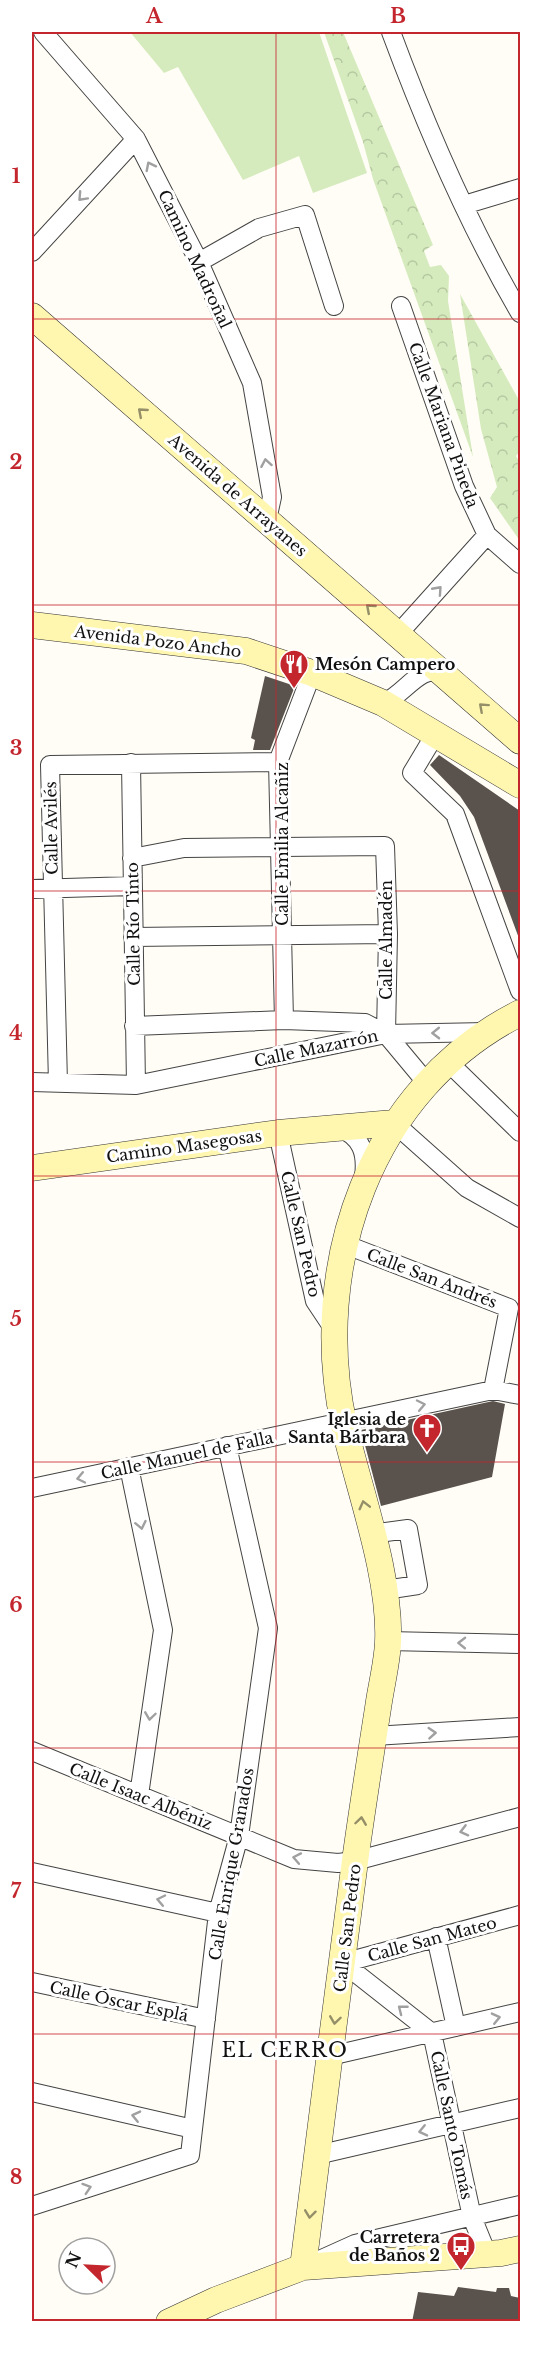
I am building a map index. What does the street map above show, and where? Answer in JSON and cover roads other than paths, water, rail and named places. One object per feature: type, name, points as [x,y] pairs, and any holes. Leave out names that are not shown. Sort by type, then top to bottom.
[{"type":"street","name":"Camino Madroñal","points":[[43,32],[136,139],[199,261],[252,383],[272,497],[267,520]]},
{"type":"street","points":[[391,32],[426,128],[499,276],[520,313]]},
{"type":"street","points":[[32,252],[136,139]]},
{"type":"street","points":[[464,206],[520,188]]},
{"type":"street","points":[[199,261],[260,228],[305,215],[334,306]]},
{"type":"street","name":"Calle Mariana Pineda","points":[[401,306],[464,486],[487,535],[520,564]]},
{"type":"street","name":"Avenida de Arrayanes","points":[[32,316],[399,633],[520,741]]},
{"type":"street","points":[[399,633],[487,535]]},
{"type":"street","name":"Avenida Pozo Ancho","points":[[32,626],[246,651],[312,673],[383,703],[520,785]]},
{"type":"street","points":[[383,703],[428,670],[446,674]]},
{"type":"street","name":"Calle Emilia Alcañiz","points":[[284,1020],[278,762],[312,673]]},
{"type":"street","points":[[416,679],[411,697],[428,729],[412,773],[455,814],[520,991]]},
{"type":"street","name":"Calle Avilés","points":[[58,1083],[50,765],[278,762]]},
{"type":"street","name":"Calle Río Tinto","points":[[132,763],[136,1085]]},
{"type":"street","name":"Calle Almadén","points":[[281,847],[385,846],[388,934],[386,1034]]},
{"type":"street","points":[[132,858],[184,848],[281,847]]},
{"type":"street","points":[[32,889],[132,886]]},
{"type":"street","points":[[133,936],[388,934]]},
{"type":"street","name":"Calle San Pedro","points":[[303,2267],[355,1861],[388,1641],[385,1590],[343,1421],[335,1356],[336,1291],[344,1244],[364,1180],[394,1123],[426,1082],[448,1062],[486,1032],[520,1013]]},
{"type":"street","name":"Calle Mazarrón","points":[[134,1026],[284,1020],[365,1023],[386,1034]]},
{"type":"street","points":[[386,1034],[486,1032]]},
{"type":"street","points":[[386,1034],[426,1082]]},
{"type":"street","name":"Calle Mazarrón","points":[[32,1082],[136,1085],[386,1034]]},
{"type":"street","points":[[448,1062],[520,1132]]},
{"type":"street","points":[[394,1123],[467,1188],[520,1218]]},
{"type":"street","name":"Camino Masegosas","points":[[32,1168],[278,1133],[394,1123]]},
{"type":"street","points":[[337,1127],[352,1133],[364,1150],[366,1161],[364,1180]]},
{"type":"street","name":"Calle San Pedro","points":[[278,1133],[315,1300],[335,1331]]},
{"type":"street","name":"Calle San Andrés","points":[[344,1244],[509,1308],[493,1390]]},
{"type":"street","points":[[493,1390],[520,1395]]},
{"type":"street","name":"Calle Manuel de Falla","points":[[32,1488],[493,1390]]},
{"type":"street","name":"Calle Enrique Granados","points":[[32,2206],[190,2155],[218,1913],[238,1836],[268,1628],[227,1446]]},
{"type":"street","points":[[129,1467],[163,1630],[138,1795]]},
{"type":"street","points":[[371,1534],[408,1529],[418,1585],[385,1590]]},
{"type":"street","points":[[388,1641],[520,1644]]},
{"type":"street","points":[[374,1736],[520,1727]]},
{"type":"street","name":"Calle Isaac Albéniz","points":[[32,1751],[294,1858],[338,1863],[355,1861],[520,1817]]},
{"type":"street","points":[[32,1872],[218,1913]]},
{"type":"street","name":"Calle San Mateo","points":[[343,1962],[520,1915]]},
{"type":"street","points":[[436,1938],[456,2027]]},
{"type":"street","name":"Calle Santo Tomás","points":[[343,1962],[432,2033],[472,2217],[510,2252]]},
{"type":"street","name":"Calle Óscar Esplá","points":[[32,1982],[206,2019]]},
{"type":"street","points":[[330,2056],[520,2012]]},
{"type":"street","points":[[32,2092],[193,2129]]},
{"type":"street","points":[[317,2155],[520,2108]]},
{"type":"street","points":[[169,2322],[216,2300],[303,2267],[355,2244],[520,2205]]},
{"type":"street","points":[[303,2267],[510,2252]]},
{"type":"place","name":"Mesón Campero","points":[[294,690]]},
{"type":"place","name":"Iglesia de Santa Bárbara","points":[[427,1454]]},
{"type":"place","name":"Carretera de Baños 2","points":[[461,2272]]},
{"type":"district","name":"EL CERRO","points":[[285,2050]]}]
